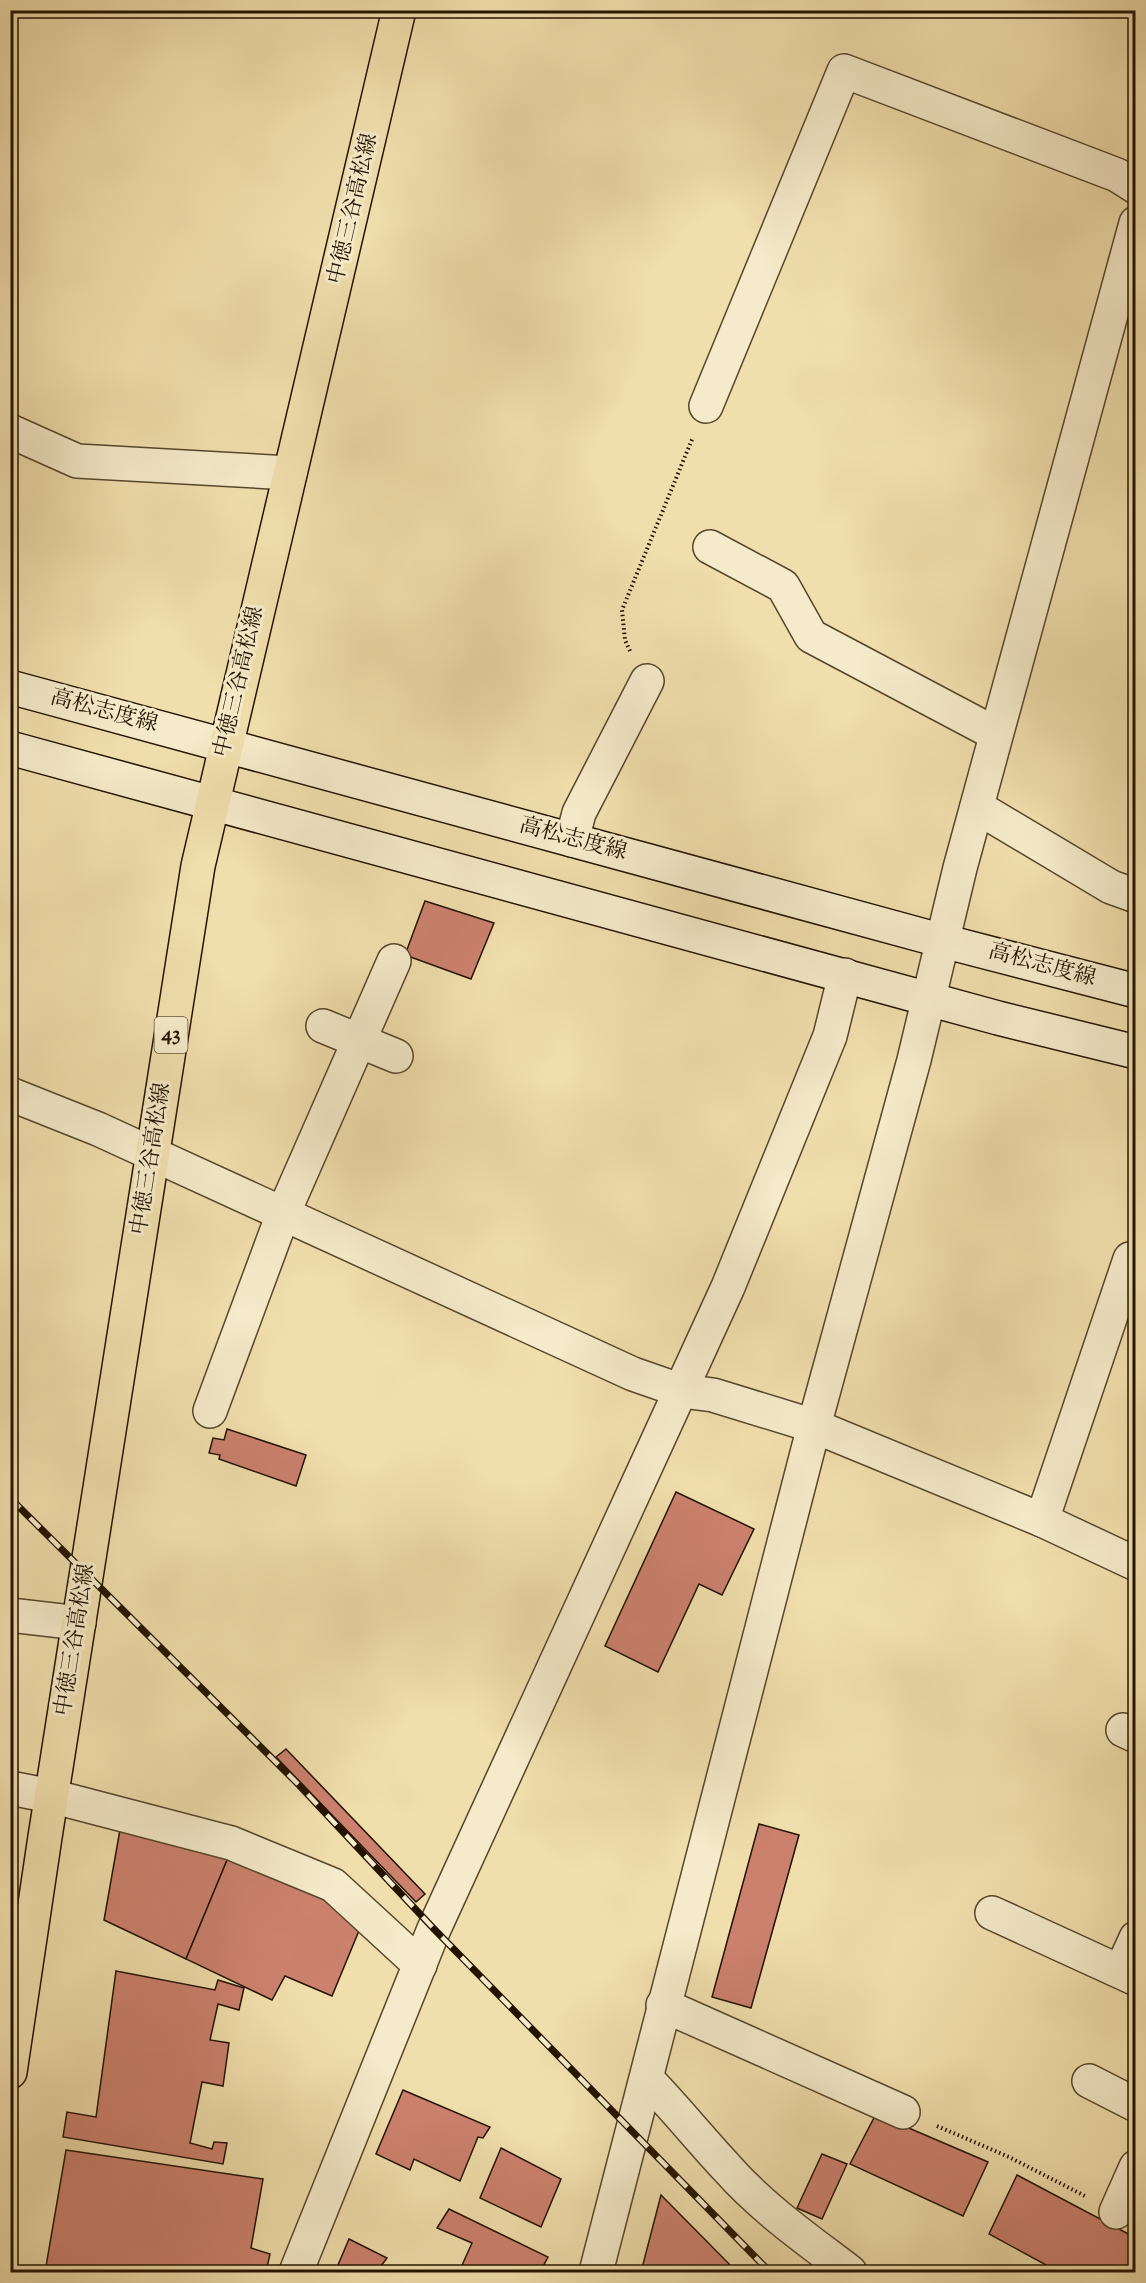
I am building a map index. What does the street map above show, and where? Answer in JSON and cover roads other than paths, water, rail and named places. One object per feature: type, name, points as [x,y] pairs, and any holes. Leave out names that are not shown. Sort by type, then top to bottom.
[{"type":"main road","name":"中徳三谷高松線","points":[[10,2072],[51,1796],[198,866],[399,10]]},
{"type":"street","points":[[706,406],[844,71],[1117,176],[1136,187]]},
{"type":"street","points":[[596,2272],[647,2079],[663,2006],[996,734],[1136,223]]},
{"type":"street","points":[[10,431],[77,461],[290,473]]},
{"type":"street","points":[[710,547],[783,586],[811,636],[996,734]]},
{"type":"street","points":[[572,840],[579,813],[647,681]]},
{"type":"street","name":"高松志度線","points":[[10,687],[943,941],[1136,991]]},
{"type":"street","points":[[10,748],[212,805],[1136,1052]]},
{"type":"street","points":[[977,807],[1111,887],[1136,896]]},
{"type":"street","points":[[210,1411],[283,1214],[394,961]]},
{"type":"street","points":[[296,2272],[420,1965],[728,1287],[830,1036],[845,975]]},
{"type":"street","points":[[322,1026],[396,1056]]},
{"type":"street","points":[[10,1094],[153,1154],[633,1374],[682,1391],[713,1395],[814,1426],[1042,1520],[1136,1564]]},
{"type":"street","points":[[1042,1520],[1130,1259]]},
{"type":"street","points":[[10,1615],[79,1623]]},
{"type":"street","points":[[10,1788],[51,1796],[231,1843],[333,1885],[420,1965]]},
{"type":"street","points":[[992,1913],[1128,1975],[1136,1938]]},
{"type":"street","points":[[663,2006],[903,2112]]},
{"type":"street","points":[[647,2079],[693,2127],[727,2169],[787,2223],[850,2272]]},
{"type":"street","points":[[1089,2081],[1136,2105]]},
{"type":"street","points":[[1116,2212],[1136,2167]]},
{"type":"railway","points":[[10,1498],[298,1784],[434,1929],[770,2272]]}]
